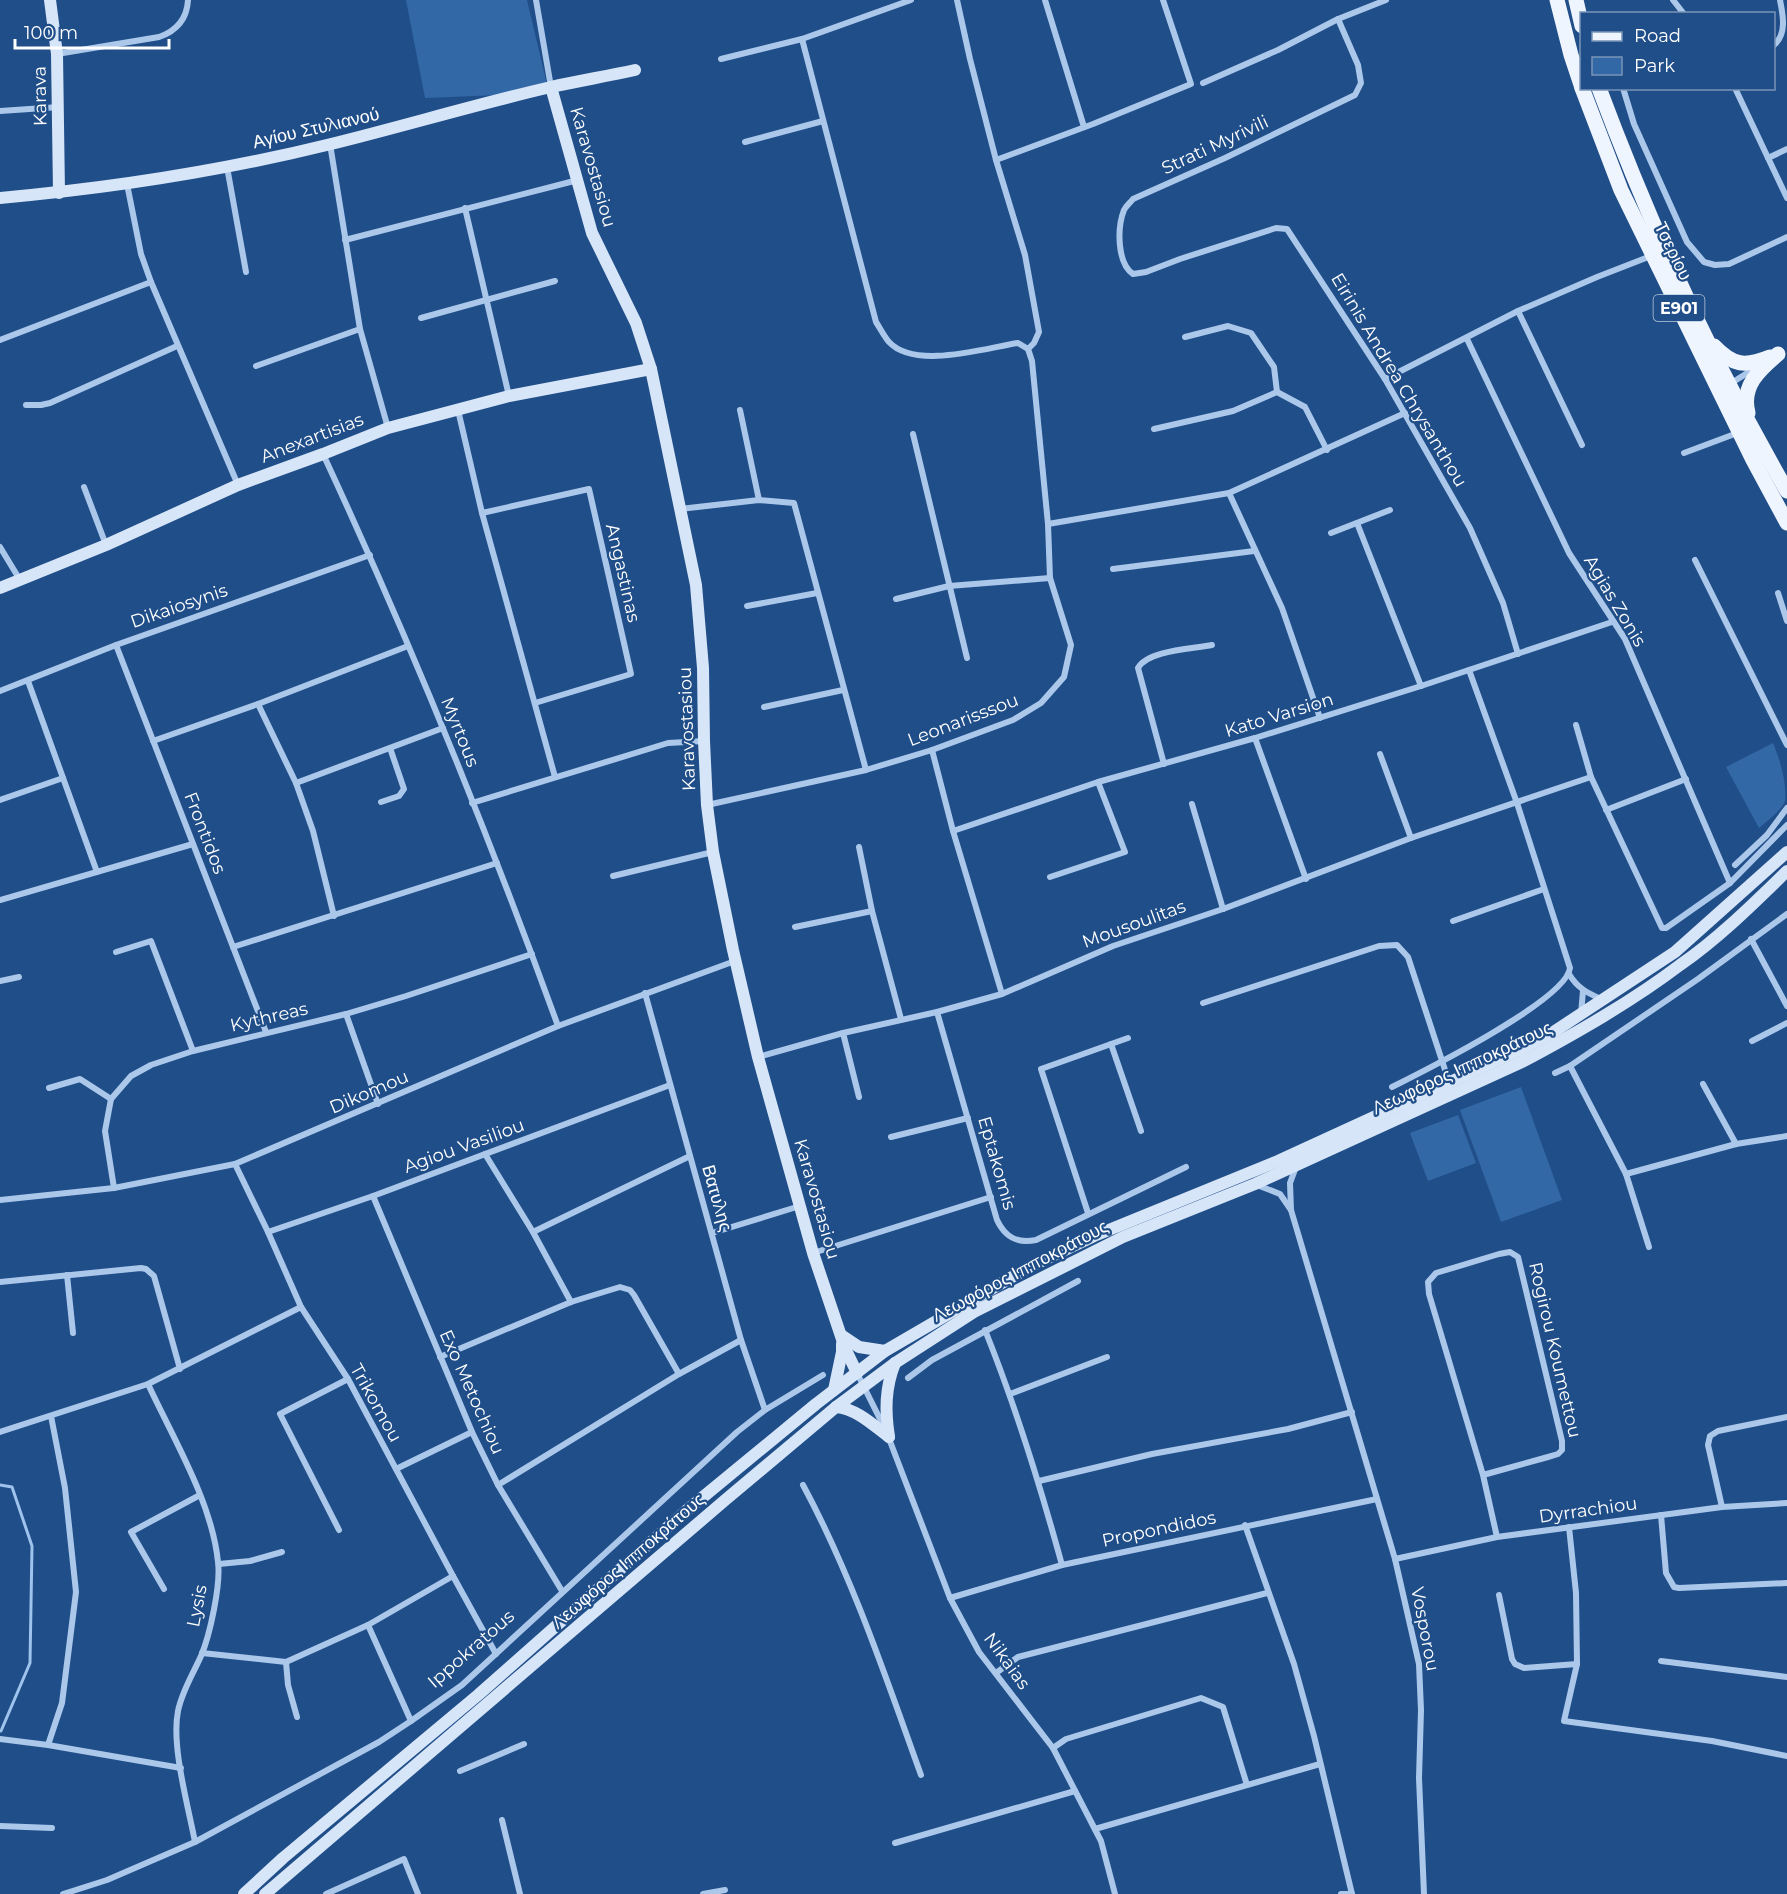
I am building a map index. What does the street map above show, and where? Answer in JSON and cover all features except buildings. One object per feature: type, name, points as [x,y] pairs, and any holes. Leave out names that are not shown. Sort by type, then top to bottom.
[{"type":"main road","name":"Karava","points":[[50,0],[57,54],[59,193]]},
{"type":"main road","name":"Τσερίου","points":[[1557,0],[1580,82]]},
{"type":"main road","points":[[1576,0],[1580,21]]},
{"type":"main road","name":"Αγίου Στυλιανού","points":[[0,198],[127,184],[227,167],[330,144],[551,87],[635,70]]},
{"type":"main road","name":"Karavostasiou","points":[[551,87],[592,233],[636,323],[651,369],[696,585],[703,668],[707,805],[713,852],[735,960],[758,1057],[813,1253],[841,1335],[861,1370]]},
{"type":"main road","name":"Τσερίου","points":[[1583,90],[1621,190],[1747,433],[1787,523]]},
{"type":"main road","name":"Τσερίου","points":[[1600,90],[1632,172],[1703,334],[1731,387]]},
{"type":"main road","points":[[1703,334],[1719,351],[1736,363],[1749,364],[1783,352]]},
{"type":"main road","points":[[1747,433],[1747,390],[1758,372],[1783,352]]},
{"type":"main road","name":"Anexartisias","points":[[0,588],[106,545],[238,485],[388,428],[508,396],[651,369]]},
{"type":"main road","name":"E901","points":[[1731,387],[1747,433]]},
{"type":"main road","name":"Τσερίου","points":[[1747,433],[1787,491]]},
{"type":"main road","name":"Λεωφόρος Ιπποκράτους","points":[[885,1351],[1031,1266],[1094,1236],[1278,1161],[1520,1050],[1581,1015],[1675,952],[1787,852]]},
{"type":"main road","name":"Λεωφόρος Ιπποκράτους","points":[[265,1894],[836,1407],[895,1363],[974,1312],[1062,1266],[1123,1237],[1256,1184],[1524,1061],[1617,1009],[1682,964],[1744,912],[1787,871]]},
{"type":"main road","points":[[841,1335],[859,1347],[885,1351]]},
{"type":"main road","points":[[834,1390],[842,1352],[841,1335]]},
{"type":"main road","points":[[861,1370],[885,1351]]},
{"type":"main road","points":[[889,1437],[886,1391],[895,1363]]},
{"type":"main road","name":"Λεωφόρος Ιπποκράτους","points":[[244,1894],[283,1858],[478,1695],[686,1511],[861,1370]]},
{"type":"main road","points":[[836,1407],[862,1417],[889,1437]]},
{"type":"street","points":[[57,54],[159,38],[176,28],[185,16],[188,0]]},
{"type":"street","points":[[536,0],[551,87]]},
{"type":"street","points":[[722,59],[802,39],[911,0]]},
{"type":"street","points":[[802,39],[876,322],[890,344],[912,354],[941,357],[1018,342],[1028,349],[1039,332],[1025,255],[996,160],[957,0]]},
{"type":"street","points":[[1045,0],[1084,127]]},
{"type":"street","points":[[996,160],[1191,84],[1163,0]]},
{"type":"street","points":[[1203,83],[1278,50],[1338,19],[1386,0]]},
{"type":"street","points":[[1673,0],[1682,12]]},
{"type":"street","points":[[1775,43],[1779,40],[1784,21],[1780,0]]},
{"type":"street","name":"Strati Myrivili","points":[[1180,259],[1146,272],[1133,274],[1126,269],[1121,236],[1125,209],[1133,199],[1225,158],[1355,95],[1361,83],[1358,65],[1338,19]]},
{"type":"street","points":[[1624,90],[1634,124],[1687,243],[1704,262],[1715,265],[1729,264],[1787,237]]},
{"type":"street","points":[[1736,90],[1787,198]]},
{"type":"street","points":[[0,111],[59,107]]},
{"type":"street","points":[[745,142],[823,121]]},
{"type":"street","points":[[330,144],[360,329],[388,428]]},
{"type":"street","points":[[1768,158],[1787,149]]},
{"type":"street","points":[[227,167],[246,272]]},
{"type":"street","points":[[345,240],[578,180]]},
{"type":"street","points":[[127,184],[141,254],[151,282],[238,485]]},
{"type":"street","points":[[465,208],[508,396]]},
{"type":"street","name":"Eirinis Andrea Chrysanthou","points":[[1180,259],[1276,228],[1287,229],[1385,379],[1470,528],[1503,603],[1518,654]]},
{"type":"street","points":[[1385,379],[1518,311],[1655,255]]},
{"type":"street","points":[[421,318],[555,281]]},
{"type":"street","points":[[0,340],[151,282]]},
{"type":"street","points":[[1518,311],[1582,445]]},
{"type":"street","points":[[1185,337],[1228,326],[1251,333],[1274,367],[1278,392]]},
{"type":"street","points":[[256,366],[360,329]]},
{"type":"street","name":"Agias Zonis","points":[[1467,339],[1569,553],[1625,639],[1730,882]]},
{"type":"street","points":[[26,405],[51,403],[177,346]]},
{"type":"street","name":"Leonarisssou","points":[[707,805],[866,770],[932,750],[1013,720],[1041,703],[1064,677],[1071,645],[1050,578],[1048,524],[1032,362],[1028,349]]},
{"type":"street","points":[[1731,387],[1783,352]]},
{"type":"street","points":[[1154,429],[1233,411],[1278,392]]},
{"type":"street","points":[[1278,392],[1305,407],[1327,450]]},
{"type":"street","points":[[458,410],[482,513],[555,777]]},
{"type":"street","points":[[740,410],[759,500]]},
{"type":"street","points":[[1048,524],[1229,493],[1405,413]]},
{"type":"street","points":[[1684,453],[1747,433]]},
{"type":"street","points":[[913,435],[967,658]]},
{"type":"street","name":"Myrtous","points":[[324,454],[370,555],[443,728],[558,1026]]},
{"type":"street","points":[[84,488],[106,545]]},
{"type":"street","name":"Angastinas","points":[[482,513],[589,489],[631,674],[535,703]]},
{"type":"street","points":[[1229,493],[1282,608],[1320,718]]},
{"type":"street","points":[[680,509],[759,500],[794,503],[866,770]]},
{"type":"street","points":[[1331,533],[1390,510]]},
{"type":"street","points":[[1358,523],[1421,686]]},
{"type":"street","points":[[0,547],[20,579]]},
{"type":"street","points":[[1113,569],[1254,551]]},
{"type":"street","name":"Dikaiosynis","points":[[0,691],[116,645],[370,555]]},
{"type":"street","points":[[1695,560],[1787,745]]},
{"type":"street","points":[[896,599],[949,586],[1050,578]]},
{"type":"street","points":[[747,606],[817,593]]},
{"type":"street","points":[[1778,593],[1787,621]]},
{"type":"street","name":"Kato Varsion","points":[[953,831],[1098,782],[1255,738],[1421,686],[1612,622]]},
{"type":"street","name":"Frontidos","points":[[116,645],[266,1032]]},
{"type":"street","points":[[1164,764],[1138,668],[1141,662],[1152,656],[1212,645]]},
{"type":"street","points":[[153,741],[258,704],[408,646]]},
{"type":"street","points":[[1469,670],[1516,803],[1569,971],[1575,985],[1603,1000]]},
{"type":"street","points":[[28,681],[97,872]]},
{"type":"street","points":[[764,707],[843,690]]},
{"type":"street","points":[[258,704],[296,783],[313,831],[334,916]]},
{"type":"street","points":[[1576,725],[1591,777],[1660,926],[1666,928],[1730,882],[1787,825]]},
{"type":"street","points":[[296,783],[443,728]]},
{"type":"street","points":[[1255,738],[1306,879]]},
{"type":"street","points":[[472,803],[668,744],[704,741]]},
{"type":"street","points":[[381,802],[399,796],[404,789],[390,748]]},
{"type":"street","points":[[932,750],[953,831],[1002,994]]},
{"type":"street","points":[[1380,754],[1411,838]]},
{"type":"street","name":"Mousoulitas","points":[[758,1057],[843,1033],[937,1012],[1002,994],[1113,946],[1306,879],[1411,838],[1591,777]]},
{"type":"street","points":[[0,800],[63,778]]},
{"type":"street","points":[[1606,810],[1686,779]]},
{"type":"street","points":[[1050,877],[1125,852],[1098,782]]},
{"type":"street","points":[[1191,804],[1223,909]]},
{"type":"street","points":[[1735,865],[1767,835],[1787,808]]},
{"type":"street","points":[[0,900],[193,844]]},
{"type":"street","points":[[859,847],[872,911],[901,1019]]},
{"type":"street","points":[[613,876],[713,852]]},
{"type":"street","points":[[233,947],[497,863]]},
{"type":"street","points":[[1453,921],[1544,889]]},
{"type":"street","points":[[795,927],[872,911]]},
{"type":"street","points":[[1555,1073],[1570,1066],[1698,979],[1787,914]]},
{"type":"street","points":[[1751,939],[1787,1006]]},
{"type":"street","points":[[116,952],[152,941],[193,1051]]},
{"type":"street","points":[[1203,1003],[1379,946],[1397,945],[1408,957],[1449,1082]]},
{"type":"street","name":"Kythreas","points":[[111,1099],[131,1076],[151,1065],[193,1051],[346,1014],[532,954]]},
{"type":"street","name":"Dikomou","points":[[0,1200],[114,1188],[235,1164],[558,1026],[735,960]]},
{"type":"street","points":[[1392,1088],[1443,1061],[1525,1012],[1557,987],[1569,971]]},
{"type":"street","points":[[0,981],[19,977]]},
{"type":"street","points":[[1581,1015],[1583,991]]},
{"type":"street","name":"Βατυλης","points":[[645,993],[741,1340],[765,1410]]},
{"type":"street","name":"Eptakomis","points":[[937,1012],[991,1197],[1001,1228],[1007,1235],[1018,1241],[1036,1240],[1186,1167]]},
{"type":"street","points":[[346,1014],[378,1104]]},
{"type":"street","points":[[1752,1041],[1787,1023]]},
{"type":"street","points":[[843,1033],[859,1097]]},
{"type":"street","points":[[1088,1213],[1041,1069],[1128,1038]]},
{"type":"street","points":[[1111,1044],[1142,1131]]},
{"type":"street","points":[[1570,1066],[1626,1174],[1649,1247]]},
{"type":"street","points":[[49,1088],[80,1079],[111,1099],[105,1131],[114,1188]]},
{"type":"street","points":[[1703,1084],[1736,1144]]},
{"type":"street","name":"Agiou Vasiliou","points":[[268,1232],[373,1196],[670,1085]]},
{"type":"street","points":[[891,1137],[968,1118]]},
{"type":"street","points":[[1626,1174],[1736,1144],[1787,1136]]},
{"type":"street","points":[[485,1154],[533,1232],[572,1302]]},
{"type":"street","points":[[533,1232],[690,1156]]},
{"type":"street","name":"Trikomou","points":[[235,1164],[301,1307],[348,1379],[496,1654]]},
{"type":"street","points":[[1291,1210],[1290,1183],[1297,1165]]},
{"type":"street","points":[[1256,1184],[1280,1194],[1291,1210]]},
{"type":"street","name":"Exo Metochiou","points":[[373,1196],[472,1432],[498,1485],[562,1591]]},
{"type":"street","points":[[813,1253],[991,1197]]},
{"type":"street","points":[[712,1233],[800,1206]]},
{"type":"street","name":"Vosporou","points":[[1291,1210],[1395,1559],[1419,1664],[1421,1710],[1419,1778],[1424,1894]]},
{"type":"street","name":"Rogirou Koumettou","points":[[1483,1475],[1558,1454],[1562,1450],[1562,1441],[1518,1257],[1510,1252],[1436,1273],[1428,1282],[1429,1294],[1483,1475],[1497,1537]]},
{"type":"street","points":[[0,1282],[141,1268],[151,1272],[180,1369]]},
{"type":"street","points":[[67,1275],[73,1334]]},
{"type":"street","points":[[908,1378],[932,1360],[1078,1281]]},
{"type":"street","points":[[440,1357],[572,1302],[620,1287],[630,1290],[679,1374]]},
{"type":"street","points":[[0,1432],[148,1384],[301,1307]]},
{"type":"street","points":[[985,1330],[1010,1394],[1039,1481],[1062,1565]]},
{"type":"street","points":[[498,1485],[679,1374],[741,1340]]},
{"type":"street","points":[[1010,1394],[1107,1357]]},
{"type":"street","name":"Nikaias","points":[[861,1370],[863,1385],[889,1437],[950,1599],[979,1652],[1053,1748],[1101,1841],[1114,1894]]},
{"type":"street","name":"Ippokratous","points":[[63,1894],[107,1880],[195,1842],[379,1742],[411,1721],[462,1685],[737,1432],[765,1410],[823,1375]]},
{"type":"street","points":[[339,1530],[280,1414],[348,1379]]},
{"type":"street","name":"Lysis","points":[[148,1384],[200,1494],[212,1526],[219,1564],[215,1603],[202,1653],[178,1712],[177,1736],[181,1768],[195,1842]]},
{"type":"street","points":[[1039,1481],[1149,1455],[1288,1429],[1352,1412]]},
{"type":"street","points":[[48,1745],[62,1703],[76,1592],[65,1488],[51,1416]]},
{"type":"street","points":[[1722,1507],[1708,1439],[1713,1433],[1787,1417]]},
{"type":"street","points":[[396,1470],[472,1432]]},
{"type":"street","points":[[803,1485],[867,1628],[921,1775]]},
{"type":"street","points":[[164,1589],[131,1532],[200,1494]]},
{"type":"street","name":"Propondidos","points":[[950,1599],[1062,1565],[1377,1499]]},
{"type":"street","name":"Dyrrachiou","points":[[1395,1559],[1497,1537],[1722,1507],[1787,1503]]},
{"type":"street","points":[[1661,1515],[1666,1573],[1674,1587],[1787,1583]]},
{"type":"street","points":[[1245,1525],[1267,1593],[1294,1664],[1352,1894],[1341,1894]]},
{"type":"street","points":[[1569,1527],[1576,1593],[1577,1664],[1564,1720],[1712,1741],[1787,1756]]},
{"type":"street","points":[[219,1564],[250,1562],[282,1552]]},
{"type":"street","points":[[202,1653],[286,1662],[368,1625],[453,1576]]},
{"type":"street","points":[[996,1673],[1018,1657],[1267,1593]]},
{"type":"street","points":[[1499,1595],[1515,1664],[1524,1668],[1577,1664]]},
{"type":"street","points":[[368,1625],[411,1721]]},
{"type":"street","points":[[1661,1661],[1787,1677]]},
{"type":"street","points":[[286,1662],[288,1686],[297,1717]]},
{"type":"street","points":[[1053,1748],[1066,1739],[1201,1698],[1223,1707],[1247,1785]]},
{"type":"street","points":[[0,1739],[181,1768]]},
{"type":"street","points":[[460,1771],[524,1744]]},
{"type":"street","points":[[1095,1828],[1320,1764]]},
{"type":"street","points":[[895,1843],[1075,1791]]},
{"type":"street","points":[[502,1820],[520,1894]]},
{"type":"street","points":[[0,1826],[52,1828]]},
{"type":"street","points":[[326,1894],[404,1859],[418,1894]]},
{"type":"street","points":[[703,1894],[724,1890]]},
{"type":"green space","points":[[406,0],[527,0],[549,93],[425,98]]},
{"type":"green space","points":[[1773,743],[1782,771],[1785,801],[1777,812],[1759,828],[1726,767]]},
{"type":"green space","points":[[1521,1087],[1562,1200],[1501,1222],[1460,1110]]},
{"type":"green space","points":[[1458,1115],[1476,1163],[1428,1181],[1410,1133]]},
{"type":"waterway","points":[[0,1485],[12,1487],[32,1546],[30,1663],[1,1731]]}]
